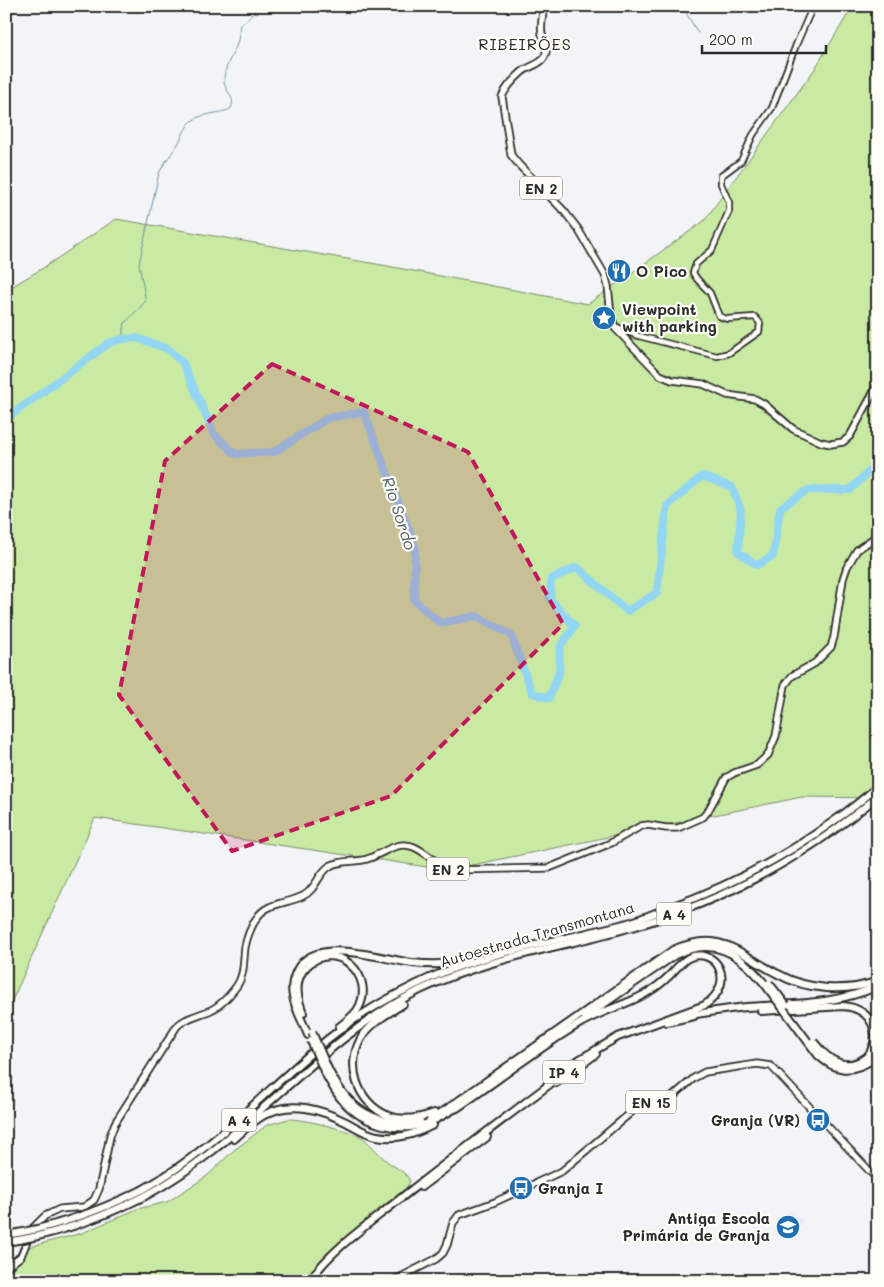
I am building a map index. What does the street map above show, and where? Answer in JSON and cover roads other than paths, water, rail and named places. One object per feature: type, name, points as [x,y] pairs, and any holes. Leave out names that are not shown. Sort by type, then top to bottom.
[{"type":"highway","name":"Autoestrada Transmontana","points":[[6,1242],[35,1237],[69,1227],[116,1210],[144,1193],[219,1138],[328,1039],[375,1006],[416,984],[444,972],[507,953],[630,922],[689,901],[731,883],[777,859],[810,838],[846,813],[878,786]]},
{"type":"highway","name":"Autoestrada Transmontana","points":[[6,1235],[37,1229],[79,1217],[168,1184],[206,1158],[324,1053],[352,1031],[386,1008],[420,990],[504,960],[632,927],[700,905],[736,890],[793,858],[838,828],[878,796]]},
{"type":"highway","points":[[223,1143],[232,1141],[264,1115],[286,1108],[303,1107],[316,1109],[376,1136],[409,1136],[421,1131],[437,1123],[673,950],[696,942],[709,942],[730,946],[780,975],[797,982],[819,987],[841,988],[860,986],[878,981]]},
{"type":"highway","points":[[724,945],[750,962],[825,1062],[836,1068],[846,1070],[857,1068],[878,1052]]},
{"type":"highway","points":[[562,1035],[583,1018],[663,963],[686,950],[709,947],[723,950],[737,956],[766,983]]},
{"type":"highway","points":[[457,1108],[425,1124],[409,1127],[382,1125],[356,1113],[343,1102],[326,1070],[296,1007],[292,995],[292,985],[300,966],[310,956],[318,953],[333,951],[430,964],[457,963],[495,953],[507,953]]},
{"type":"highway","points":[[310,1034],[300,1004],[297,985],[304,969],[313,961],[333,956],[350,963],[360,976],[363,984],[363,997],[358,1009],[328,1039]]},
{"type":"highway","points":[[326,1070],[346,1098],[358,1109],[380,1120],[405,1123],[422,1121],[439,1113],[594,1016],[631,1001],[649,991],[689,957],[704,956],[712,960],[721,970],[720,989],[715,998],[706,1005],[618,1037],[580,1059],[547,1085]]},
{"type":"highway","points":[[447,979],[444,984],[397,1008],[370,1028],[359,1045],[355,1056],[354,1069],[357,1085],[367,1102],[376,1110],[390,1117],[420,1118],[433,1114],[457,1101]]},
{"type":"highway","name":"IP 4","points":[[309,1281],[336,1251],[458,1153],[575,1064],[614,1041],[660,1022],[682,1016],[825,1002],[848,997],[878,986]]},
{"type":"highway","name":"IP 4","points":[[313,1281],[338,1253],[364,1232],[570,1072],[597,1053],[619,1041],[669,1022],[693,1016],[827,1004],[856,998],[878,990]]},
{"type":"highway","points":[[743,1011],[854,1007],[866,1012],[875,1024],[876,1042],[870,1058]]},
{"type":"main road","name":"EN 2","points":[[544,6],[541,26],[546,48],[545,55],[541,62],[523,71],[506,89],[502,97],[509,149],[517,164],[568,215],[600,265],[608,283],[611,315],[618,333],[665,378],[700,383],[727,395],[753,398],[764,404],[793,429],[829,444],[841,443],[850,436],[878,384]]},
{"type":"main road","name":"EN 2","points":[[6,1268],[21,1256],[32,1229],[40,1220],[52,1212],[84,1207],[94,1200],[99,1189],[108,1142],[114,1126],[173,1031],[185,1020],[216,1008],[236,987],[243,970],[248,935],[258,916],[270,907],[305,895],[328,868],[345,861],[367,859],[394,846],[403,845],[417,849],[443,866],[453,870],[548,869],[611,844],[641,826],[678,828],[703,817],[726,778],[734,773],[757,765],[768,755],[776,736],[785,685],[794,674],[815,663],[829,649],[834,637],[847,568],[857,550],[878,535]]},
{"type":"main road","name":"EN 15","points":[[393,1281],[441,1255],[445,1250],[453,1223],[459,1215],[495,1202],[560,1172],[640,1105],[671,1098],[694,1078],[709,1072],[758,1064],[771,1066],[878,1180]]},
{"type":"street","points":[[614,325],[641,337],[718,356],[728,353],[759,332],[760,323],[756,317],[727,318],[719,316],[710,293],[696,280],[693,270],[696,264],[712,250],[729,211],[729,202],[721,184],[721,176],[741,161],[753,135],[772,108],[813,6]]},
{"type":"street","points":[[631,346],[635,340],[641,337]]},
{"type":"waterway","points":[[122,339],[125,323],[145,302],[139,264],[159,173],[191,122],[204,115],[231,108],[232,100],[224,84],[225,70],[237,44],[240,25],[249,18],[258,6]]},
{"type":"waterway","points":[[682,6],[698,33]]},
{"type":"waterway","name":"Rio Sordo","points":[[6,419],[109,343],[122,339],[137,338],[168,349],[183,363],[214,434],[235,454],[274,452],[328,418],[364,412],[415,546],[414,600],[440,623],[477,616],[511,635],[532,693],[549,698],[559,672],[560,647],[575,626],[550,599],[551,579],[577,567],[627,611],[657,593],[667,506],[702,476],[732,487],[741,510],[738,552],[757,565],[773,556],[780,508],[808,490],[850,490],[878,463]]},
{"type":"place","name":"O Pico","points":[[619,271]]},
{"type":"place","name":"Viewpoint with parking","points":[[604,318]]},
{"type":"place","name":"Granja (VR)","points":[[818,1120]]},
{"type":"place","name":"Granja I","points":[[521,1188]]},
{"type":"place","name":"Antiga Escola Primária de Granja","points":[[788,1227]]},
{"type":"district","name":"RIBEIRÕES","points":[[525,43]]}]
